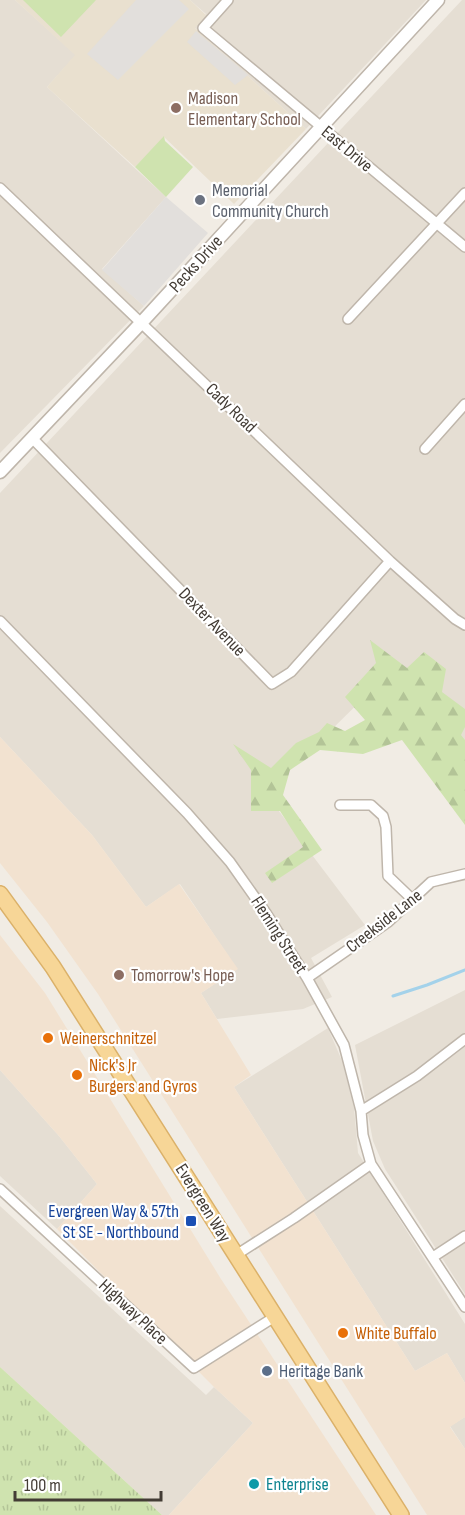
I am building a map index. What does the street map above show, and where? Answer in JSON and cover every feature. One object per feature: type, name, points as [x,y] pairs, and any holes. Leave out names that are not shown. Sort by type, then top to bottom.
[{"type":"main road","name":"Evergreen Way","points":[[0,894],[48,959],[401,1515]]},
{"type":"street","name":"East Drive","points":[[228,0],[202,28],[465,247]]},
{"type":"street","name":"Pecks Drive","points":[[0,472],[142,322],[438,0]]},
{"type":"street","name":"Cady Road","points":[[0,188],[390,561],[455,619],[465,624]]},
{"type":"street","points":[[348,319],[465,194]]},
{"type":"street","points":[[425,449],[465,404]]},
{"type":"street","name":"Dexter Avenue","points":[[33,439],[273,684],[291,672],[390,561]]},
{"type":"street","name":"Fleming Street","points":[[0,621],[183,808],[216,846],[266,913],[307,978],[344,1046],[361,1111],[363,1135],[371,1164],[465,1307]]},
{"type":"street","points":[[340,805],[371,805],[383,816],[386,827],[388,876],[412,899]]},
{"type":"street","name":"Creekside Lane","points":[[307,978],[388,922],[431,882],[465,874]]},
{"type":"street","points":[[361,1111],[417,1076],[465,1039]]},
{"type":"street","points":[[236,1255],[371,1164]]},
{"type":"street","name":"Highway Place","points":[[0,1189],[194,1368],[276,1316]]},
{"type":"street","points":[[433,1257],[465,1236]]},
{"type":"shaded area","points":[[0,0],[15,0],[76,55],[47,87],[166,197],[102,269],[144,306],[0,453]]},
{"type":"shaded area","name":"Madison Elementary School","points":[[15,0],[190,0],[206,15],[195,28],[306,129],[234,204],[164,137],[135,167],[47,87],[75,55]]},
{"type":"shaded area","points":[[136,0],[179,0],[189,9],[118,80],[87,54]]},
{"type":"shaded area","points":[[190,0],[426,0],[306,129],[194,27],[206,14]]},
{"type":"shaded area","points":[[462,0],[465,0],[465,753],[384,678],[266,794],[365,925],[311,958],[332,997],[303,1009],[217,1019],[201,993],[237,969],[180,884],[146,907],[92,835],[0,737],[0,493]]},
{"type":"shaded area","points":[[196,31],[248,75],[235,85],[187,42]]},
{"type":"shaded area","points":[[166,197],[208,233],[144,306],[102,270]]},
{"type":"shaded area","points":[[0,737],[92,835],[146,907],[179,884],[238,969],[201,993],[251,1075],[234,1087],[415,1371],[447,1353],[465,1383],[465,1417],[450,1427],[465,1449],[465,1515],[427,1515],[98,994],[47,922],[0,863]]},
{"type":"shaded area","points":[[0,935],[45,993],[221,1279],[376,1515],[169,1515],[253,1423],[214,1387],[57,1229],[97,1184],[59,1136],[0,1070]]},
{"type":"shaded area","points":[[465,990],[465,1294],[385,1169],[373,1141],[355,1045]]},
{"type":"shaded area","points":[[328,1028],[342,1061],[354,1108],[358,1153],[465,1324],[465,1383],[447,1353],[415,1371],[234,1087]]},
{"type":"shaded area","points":[[0,1070],[59,1136],[97,1184],[57,1229],[0,1176]]},
{"type":"shaded area","points":[[0,1206],[206,1395],[214,1387],[253,1423],[169,1515],[162,1515],[0,1367]]},
{"type":"shaded area","points":[[465,1417],[465,1449],[450,1426]]},
{"type":"green space","points":[[23,0],[96,0],[61,37]]},
{"type":"green space","points":[[164,136],[165,141],[193,167],[166,197],[135,167]]},
{"type":"green space","points":[[370,640],[407,668],[424,652],[446,669],[442,692],[465,709],[465,727],[461,735],[465,740],[465,825],[402,740],[363,754],[320,750],[290,770],[283,795],[322,850],[272,883],[265,873],[303,847],[280,811],[251,811],[251,770],[233,744],[271,768],[296,743],[319,732],[327,723],[345,731],[365,720],[345,697],[376,663]]},
{"type":"green space","points":[[0,1367],[162,1515],[0,1515]]},
{"type":"waterway","points":[[393,996],[465,970]]},
{"type":"place","name":"Madison Elementary School","points":[[176,108]]},
{"type":"place","name":"Memorial Community Church","points":[[200,200]]},
{"type":"place","name":"Tomorrow's Hope","points":[[119,975]]},
{"type":"place","name":"Weinerschnitzel","points":[[48,1038]]},
{"type":"place","name":"Nick's Jr Burgers and Gyros","points":[[77,1075]]},
{"type":"place","name":"Evergreen Way & 57th St SE - Northbound","points":[[191,1221]]},
{"type":"place","name":"White Buffalo","points":[[343,1333]]},
{"type":"place","name":"Heritage Bank","points":[[267,1371]]},
{"type":"place","name":"Enterprise","points":[[254,1484]]}]
